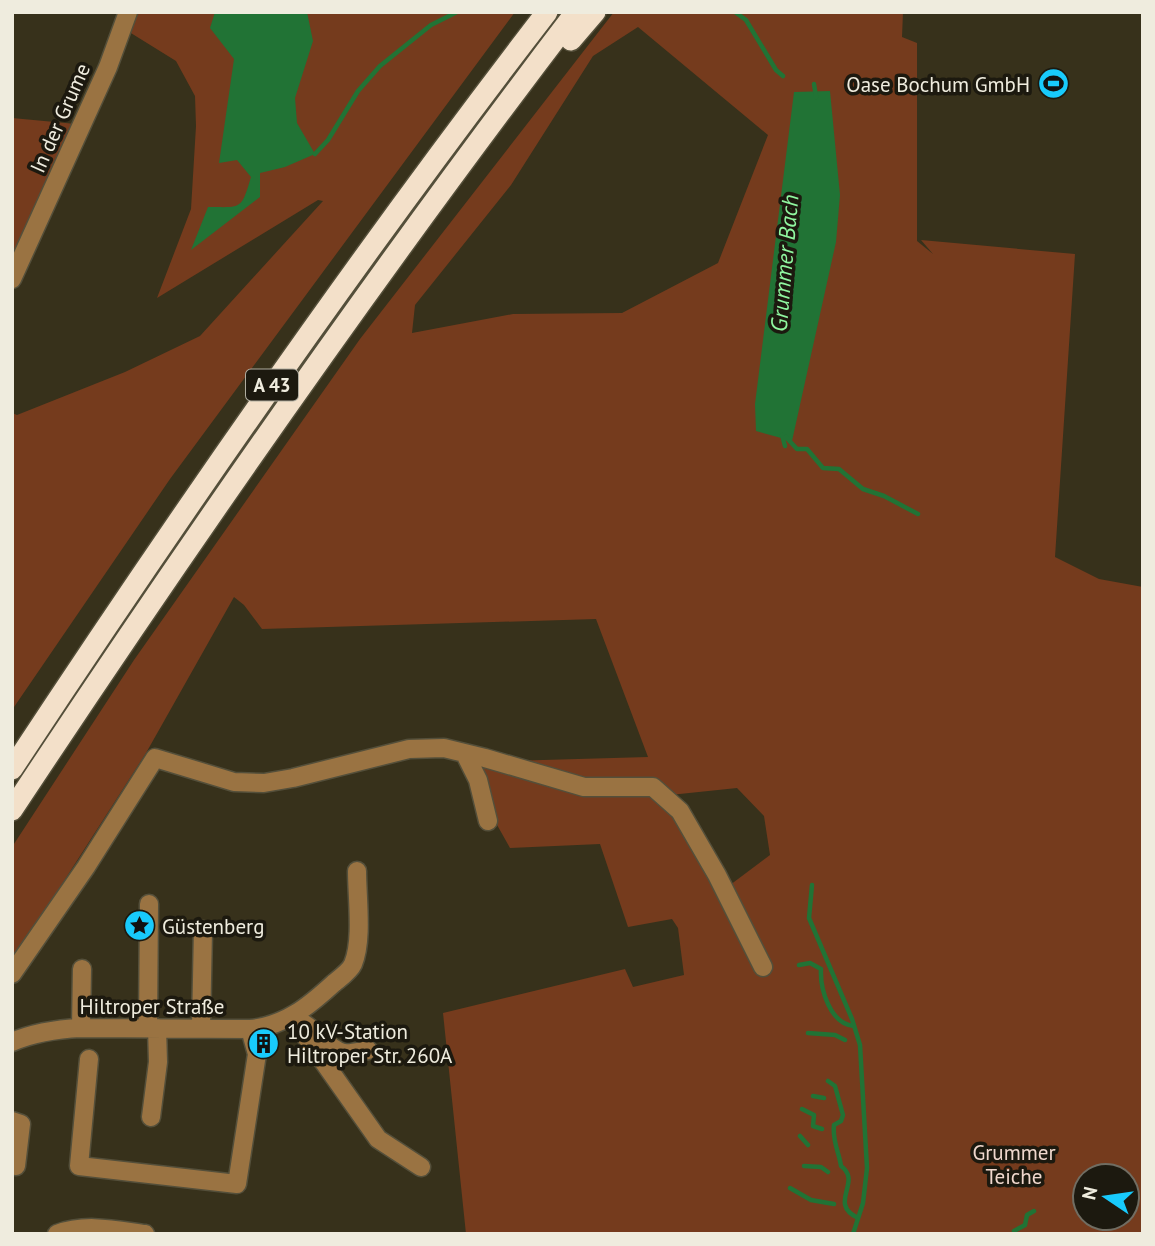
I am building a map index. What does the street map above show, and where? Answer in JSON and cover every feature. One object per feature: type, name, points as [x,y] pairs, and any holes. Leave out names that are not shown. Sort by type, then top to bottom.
[{"type":"highway","name":"A 43","points":[[12,769],[112,617],[303,341],[547,12]]},
{"type":"highway","name":"A 43","points":[[12,810],[131,630],[296,392],[477,142],[576,12]]},
{"type":"highway","points":[[477,142],[525,97],[595,12]]},
{"type":"street","name":"In der Grume","points":[[12,279],[108,67],[128,12]]},
{"type":"street","points":[[12,974],[86,867],[155,758],[234,782],[264,783],[409,749],[444,748],[584,787],[653,787],[680,811],[717,875],[763,967]]},
{"type":"street","points":[[465,754],[478,780],[488,821]]},
{"type":"street","name":"Hiltroper Straße","points":[[12,1042],[42,1032],[81,1028],[266,1028],[292,1017],[310,1005],[353,967],[357,945],[357,871]]},
{"type":"street","points":[[149,904],[152,1028],[158,1062],[151,1118]]},
{"type":"street","points":[[201,1028],[203,930]]},
{"type":"street","points":[[81,1028],[82,970]]},
{"type":"street","points":[[292,1017],[311,1027],[333,1048],[345,1053],[368,1050]]},
{"type":"street","points":[[292,1017],[378,1139],[421,1167]]},
{"type":"street","points":[[89,1059],[79,1167],[237,1184],[257,1054],[250,1029]]},
{"type":"street","points":[[12,1121],[21,1124],[16,1166]]},
{"type":"street","points":[[57,1234],[71,1228],[94,1228],[145,1234]]},
{"type":"green space","points":[[119,12],[515,12],[170,479],[12,710],[12,413],[17,415],[125,372],[200,336],[323,201],[318,200],[157,298],[191,209],[195,96],[176,61],[126,30],[12,288],[12,118],[76,124]]},
{"type":"green space","name":"Grummer Teiche","points":[[614,12],[903,12],[902,37],[917,43],[917,241],[933,254],[921,240],[1075,254],[1055,557],[1099,579],[1143,587],[1143,1234],[466,1234],[443,1013],[625,969],[633,987],[684,975],[678,928],[672,919],[628,927],[600,844],[510,848],[487,807],[476,762],[648,757],[596,619],[262,629],[244,605],[234,597],[146,753],[12,962],[12,847],[134,660],[360,339]],"holes":[[[638,27],[768,135],[718,263],[622,313],[513,314],[412,333],[415,305],[511,185],[593,56]],[[737,788],[764,816],[770,855],[722,891],[670,795]]]},
{"type":"water","points":[[215,12],[307,12],[313,41],[295,98],[297,123],[315,154],[285,167],[260,173],[260,197],[191,250],[208,207],[238,205],[245,196],[251,177],[237,160],[219,163],[234,59],[210,28]]},
{"type":"water","points":[[830,91],[840,195],[836,242],[792,441],[756,431],[755,404],[794,92]]},
{"type":"waterway","name":"Grummer Bach","points":[[315,154],[328,140],[358,91],[380,66],[431,25],[457,12]]},
{"type":"waterway","name":"Grummer Bach","points":[[735,12],[746,20],[776,70],[783,76]]},
{"type":"waterway","name":"Grummer Bach","points":[[814,84],[816,97]]},
{"type":"waterway","name":"Grummer Bach","points":[[782,435],[785,446]]},
{"type":"waterway","points":[[786,437],[797,449],[807,449],[823,468],[839,469],[863,489],[884,496],[918,514]]},
{"type":"waterway","name":"Grummer Bach","points":[[812,885],[809,918],[852,1019],[860,1045],[867,1168],[863,1203],[853,1234]]},
{"type":"waterway","points":[[799,965],[810,963],[821,969],[822,986],[828,1004],[839,1019],[854,1026]]},
{"type":"waterway","points":[[808,1033],[835,1035],[845,1040]]},
{"type":"waterway","points":[[828,1081],[835,1086],[843,1115],[841,1121],[834,1125],[834,1131],[841,1166],[849,1179],[845,1206],[858,1218]]},
{"type":"waterway","points":[[813,1096],[824,1098]]},
{"type":"waterway","points":[[802,1109],[814,1115],[813,1126],[822,1129]]},
{"type":"waterway","points":[[800,1136],[808,1145]]},
{"type":"waterway","points":[[804,1166],[821,1167],[828,1172]]},
{"type":"waterway","points":[[790,1188],[811,1200],[834,1204]]},
{"type":"waterway","points":[[1014,1231],[1025,1225],[1027,1215],[1034,1211]]},
{"type":"place","name":"Oase Bochum GmbH","points":[[1053,84]]},
{"type":"place","name":"Güstenberg","points":[[139,926]]},
{"type":"place","name":"10 kV-Station Hiltroper Str. 260A","points":[[264,1043]]}]
